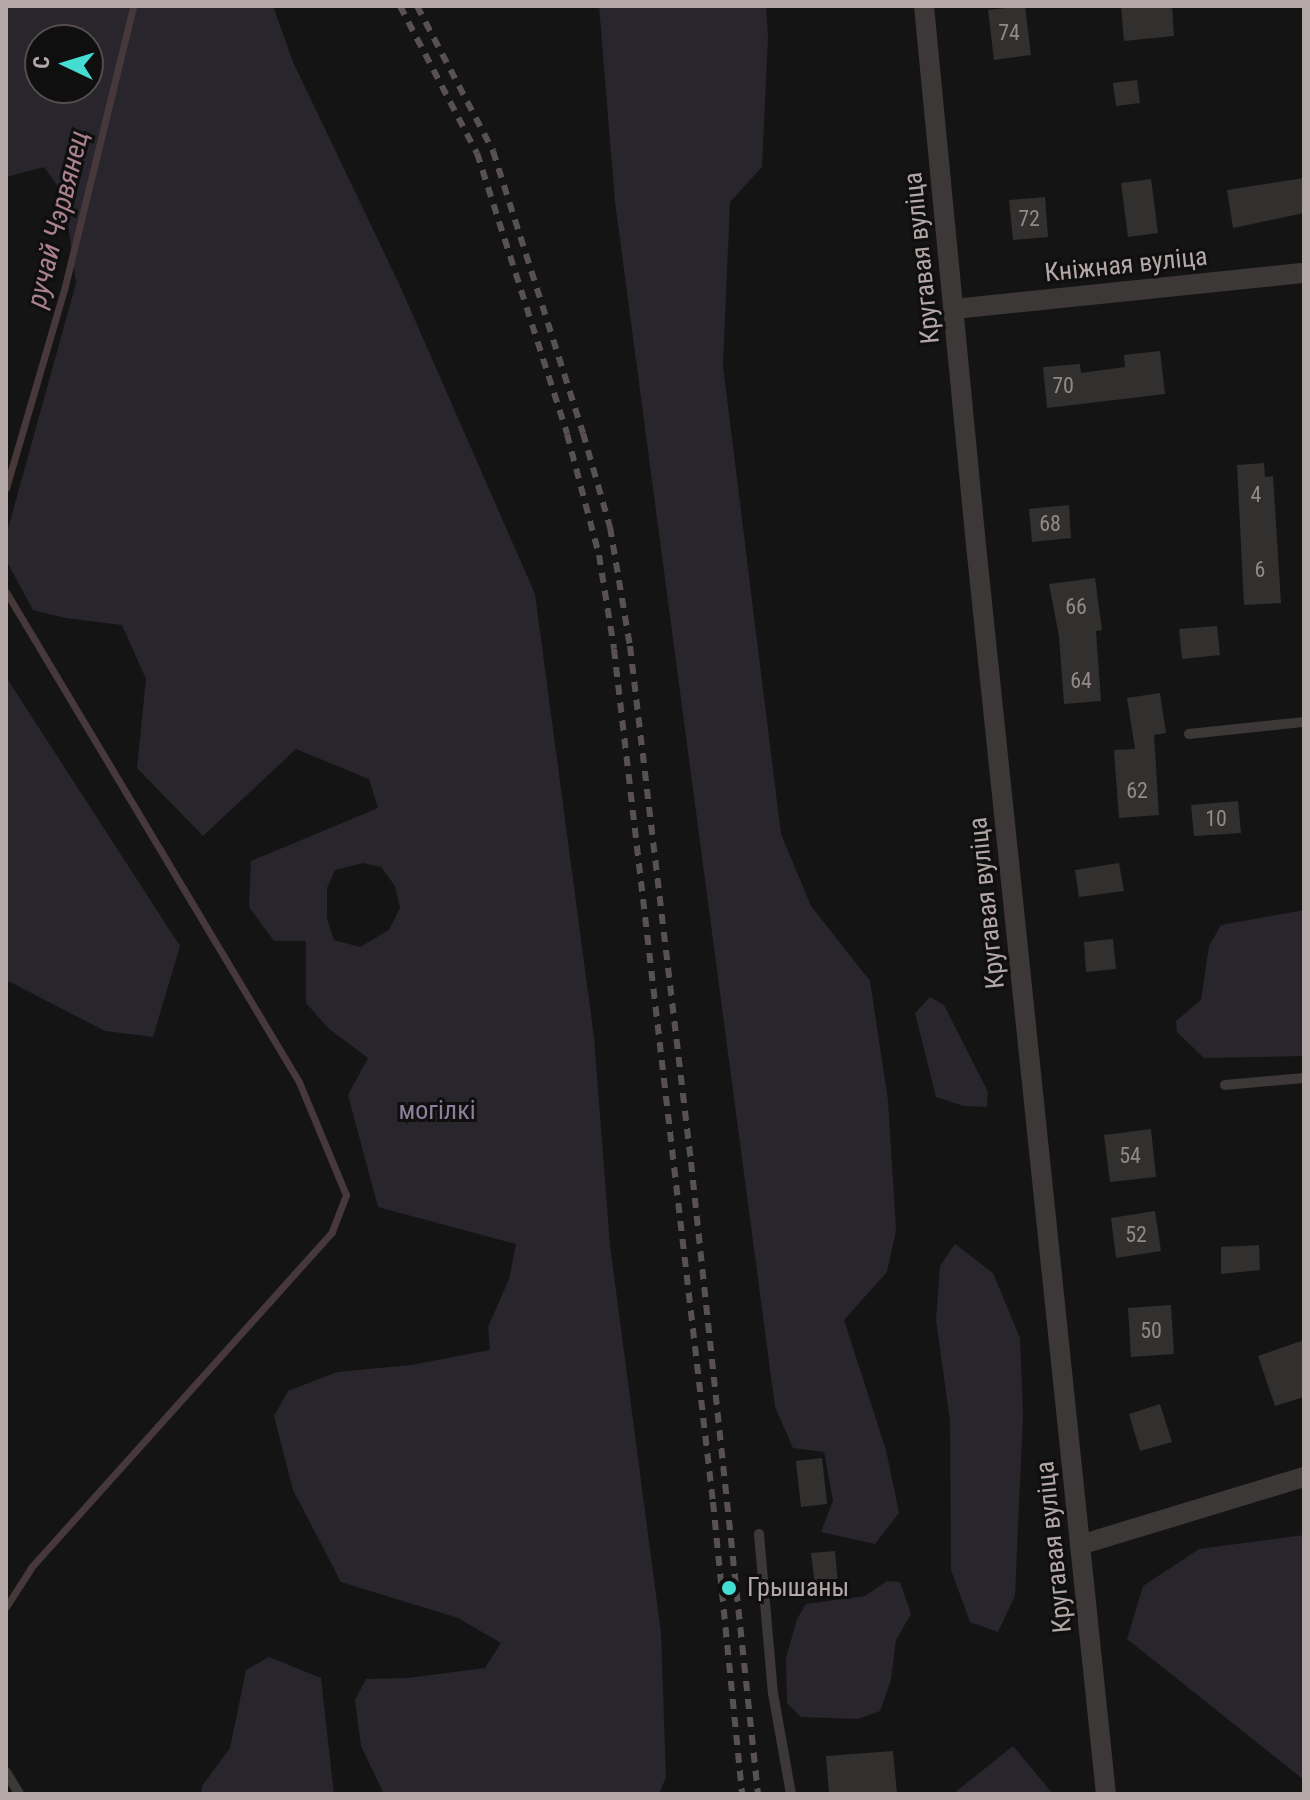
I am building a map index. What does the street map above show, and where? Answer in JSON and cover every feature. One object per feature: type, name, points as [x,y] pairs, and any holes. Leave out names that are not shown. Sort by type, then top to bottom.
[{"type":"street","name":"Кругавая вуліца","points":[[924,6],[1106,1794]]},
{"type":"street","name":"Кніжная вуліца","points":[[954,309],[1304,273]]},
{"type":"street","points":[[1080,1545],[1304,1477]]},
{"type":"lane","points":[[1189,734],[1304,722]]},
{"type":"lane","points":[[1225,1085],[1304,1078]]},
{"type":"lane","points":[[759,1534],[773,1693],[791,1794]]},
{"type":"lane","points":[[6,1772],[19,1794]]},
{"type":"green space","name":"могілкі","points":[[6,6],[273,6],[293,62],[401,288],[535,594],[594,1037],[610,1245],[661,1633],[666,1777],[659,1794],[384,1794],[361,1746],[355,1700],[366,1679],[408,1678],[485,1668],[501,1643],[458,1618],[341,1582],[293,1490],[274,1416],[288,1391],[337,1372],[411,1365],[490,1350],[488,1327],[509,1279],[516,1244],[378,1207],[348,1095],[368,1058],[328,1028],[306,1003],[306,941],[274,941],[249,907],[251,861],[378,808],[369,779],[296,749],[203,836],[137,768],[146,679],[122,625],[65,618],[33,610],[6,560],[6,536],[76,283],[64,195],[44,167],[6,177]],"holes":[[[363,863],[381,867],[395,886],[400,908],[389,930],[360,947],[334,940],[327,918],[327,888],[335,870]]]},
{"type":"green space","points":[[599,6],[766,6],[768,36],[762,167],[730,202],[723,366],[781,834],[811,906],[870,981],[888,1100],[896,1230],[887,1272],[844,1320],[886,1450],[899,1513],[875,1544],[821,1532],[833,1501],[824,1452],[793,1448],[775,1407],[615,202]]},
{"type":"green space","points":[[6,677],[180,946],[153,1037],[105,1031],[6,980]]},
{"type":"green space","points":[[1304,910],[1304,1056],[1204,1058],[1177,1032],[1176,1021],[1201,1000],[1209,946],[1221,925]]},
{"type":"green space","points":[[930,997],[944,1005],[988,1092],[987,1107],[964,1106],[936,1097],[915,1013]]},
{"type":"green space","points":[[955,1244],[993,1273],[1020,1338],[1023,1414],[1015,1596],[998,1632],[970,1622],[951,1570],[950,1421],[936,1320],[940,1266]]},
{"type":"green space","points":[[1304,1535],[1304,1780],[1127,1639],[1143,1586],[1199,1549]]},
{"type":"green space","points":[[887,1581],[900,1582],[911,1614],[896,1640],[891,1680],[880,1711],[858,1719],[801,1717],[787,1703],[786,1658],[797,1619],[806,1604],[865,1596]]},
{"type":"green space","points":[[269,1657],[321,1678],[334,1794],[201,1794],[202,1786],[230,1748],[246,1670]]},
{"type":"green space","points":[[1013,1746],[1053,1794],[953,1794]]},
{"type":"building","points":[[1025,6],[1031,55],[994,60],[988,10]]},
{"type":"building","points":[[1121,6],[1172,6],[1174,36],[1124,41]]},
{"type":"building","points":[[1137,80],[1140,103],[1116,106],[1113,83]]},
{"type":"building","points":[[1304,178],[1304,213],[1233,228],[1227,190]]},
{"type":"building","points":[[1151,179],[1158,233],[1128,237],[1121,183]]},
{"type":"building","points":[[1045,197],[1048,237],[1013,240],[1009,200]]},
{"type":"building","points":[[1160,351],[1165,394],[1047,408],[1043,367],[1080,364],[1081,373],[1125,367],[1124,355]]},
{"type":"building","points":[[1264,463],[1265,477],[1273,476],[1281,603],[1244,605],[1237,465]]},
{"type":"building","points":[[1069,505],[1071,538],[1032,542],[1029,509]]},
{"type":"building","points":[[1095,578],[1102,630],[1096,631],[1101,701],[1064,704],[1059,636],[1049,584]]},
{"type":"building","points":[[1217,626],[1220,655],[1182,659],[1179,629]]},
{"type":"building","points":[[1160,693],[1166,733],[1154,735],[1159,815],[1119,818],[1114,750],[1135,749],[1127,698]]},
{"type":"building","points":[[1238,801],[1241,833],[1194,836],[1191,805]]},
{"type":"building","points":[[1119,863],[1124,891],[1079,897],[1075,870]]},
{"type":"building","points":[[1113,939],[1116,969],[1086,972],[1084,942]]},
{"type":"building","points":[[1151,1129],[1156,1177],[1110,1182],[1104,1135]]},
{"type":"building","points":[[1155,1211],[1161,1251],[1116,1258],[1111,1218]]},
{"type":"building","points":[[1259,1245],[1260,1270],[1221,1274],[1221,1247]]},
{"type":"building","points":[[1171,1305],[1174,1354],[1131,1357],[1128,1308]]},
{"type":"building","points":[[1304,1340],[1304,1397],[1275,1406],[1258,1356]]},
{"type":"building","points":[[1160,1404],[1172,1442],[1140,1451],[1129,1414]]},
{"type":"building","points":[[822,1458],[827,1504],[801,1507],[796,1461]]},
{"type":"building","points":[[835,1551],[838,1584],[815,1586],[811,1553]]},
{"type":"building","points":[[893,1751],[897,1794],[829,1794],[826,1756]]},
{"type":"waterway","name":"ручай Чэрвянец","points":[[6,488],[65,286],[133,6]]},
{"type":"waterway","points":[[6,592],[299,1082],[346,1195],[332,1232],[31,1568],[6,1607]]},
{"type":"railway","points":[[400,6],[477,153],[567,434],[599,555],[614,649],[713,1502],[742,1794]]},
{"type":"railway","points":[[417,6],[493,151],[610,527],[630,646],[691,1162],[758,1794]]},
{"type":"place","name":"Грышаны","points":[[729,1588]]}]
